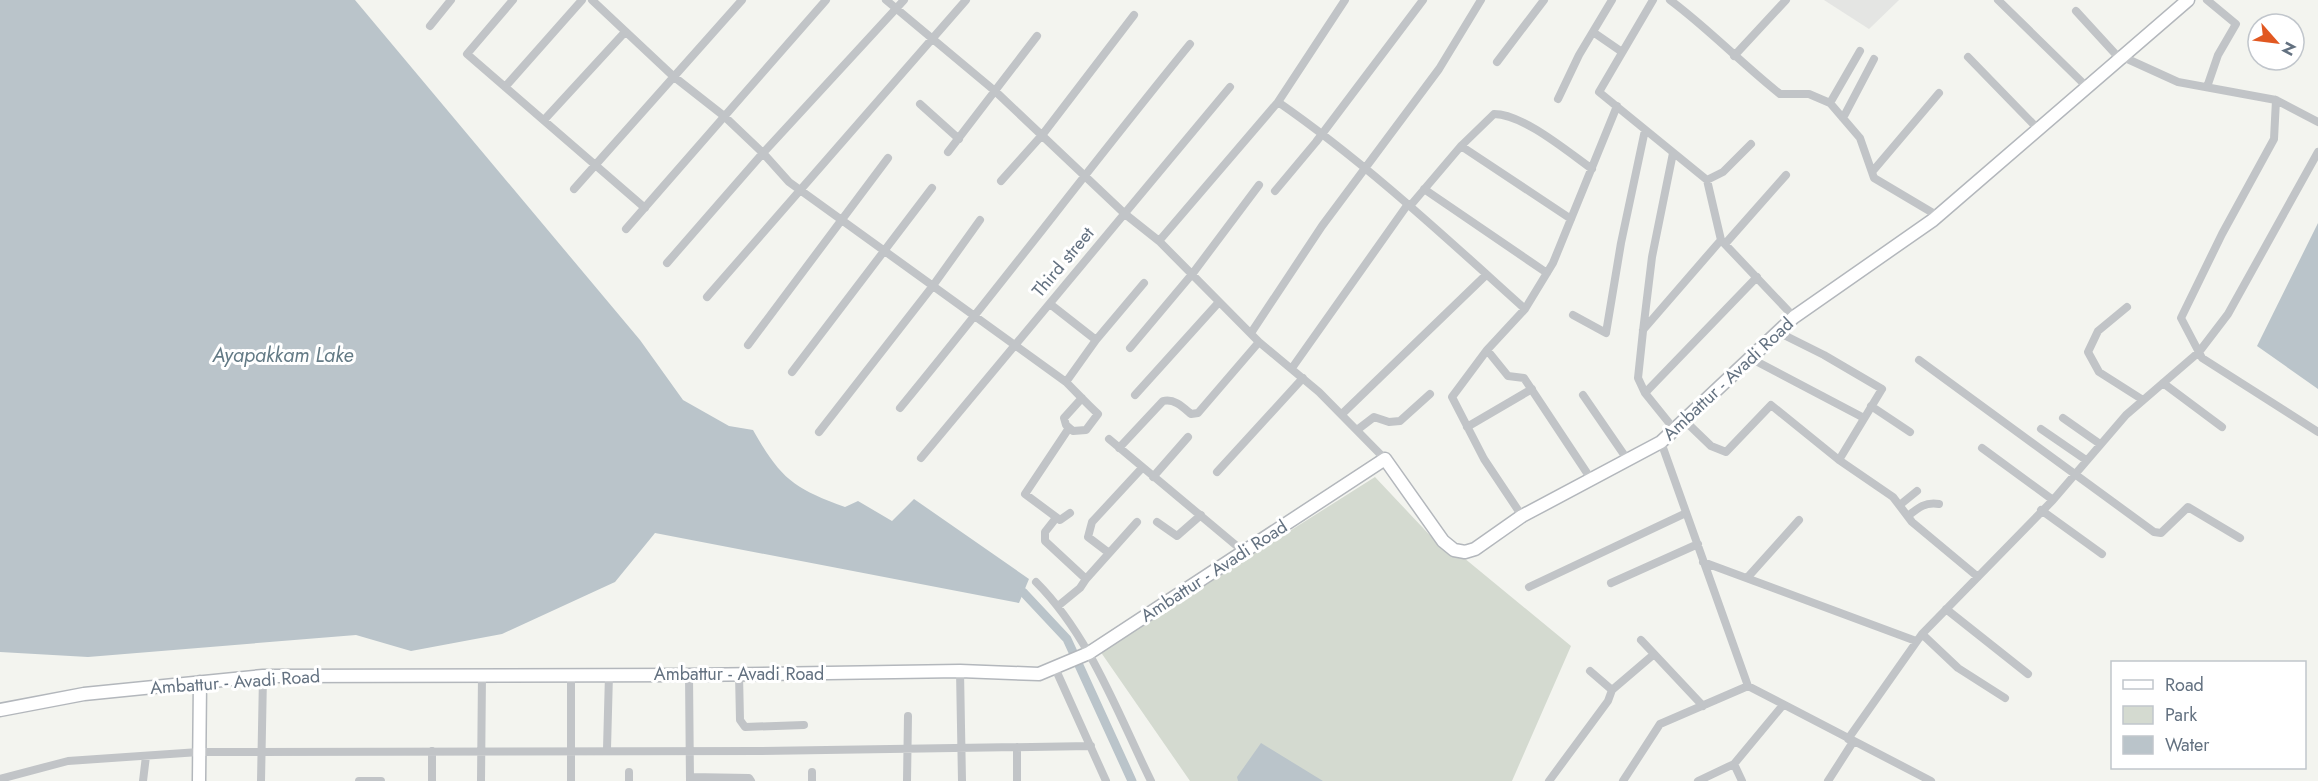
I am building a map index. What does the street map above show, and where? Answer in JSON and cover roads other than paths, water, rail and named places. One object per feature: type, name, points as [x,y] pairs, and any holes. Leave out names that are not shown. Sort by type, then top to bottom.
[{"type":"street","points":[[430,26],[451,0]]},
{"type":"street","points":[[513,0],[467,54],[645,208]]},
{"type":"street","points":[[505,87],[582,0]]},
{"type":"street","points":[[592,0],[673,76],[724,116],[763,153],[789,182],[1065,382],[1082,398],[1098,414],[1086,430],[1073,431],[1064,418],[1082,398]]},
{"type":"street","points":[[574,189],[741,0]]},
{"type":"street","points":[[626,229],[826,0]]},
{"type":"street","points":[[886,0],[1043,134],[1125,214],[1159,241],[1193,273],[1259,342],[1303,378],[1385,459]]},
{"type":"street","points":[[667,262],[763,153],[904,0]]},
{"type":"street","points":[[707,297],[966,0]]},
{"type":"street","points":[[1159,241],[1278,102],[1346,0]]},
{"type":"street","points":[[1275,191],[1323,133],[1424,0]]},
{"type":"street","points":[[1251,333],[1323,226],[1438,69],[1481,0]]},
{"type":"street","points":[[1497,62],[1544,0]]},
{"type":"street","points":[[1558,99],[1612,0]]},
{"type":"street","points":[[1653,0],[1599,92],[1707,180],[1723,242],[1794,316]]},
{"type":"street","points":[[1670,0],[1780,94],[1809,94],[1830,103],[1860,138],[1874,178],[1938,216]]},
{"type":"street","points":[[1734,56],[1786,0]]},
{"type":"street","points":[[1998,0],[2087,87]]},
{"type":"street","name":"Ambattur - Avadi Road","points":[[0,710],[84,694],[263,676],[689,675],[960,671],[1039,674],[1086,654],[1385,459],[1443,540],[1454,550],[1465,552],[1475,549],[1522,516],[1661,442],[1794,316],[1938,216],[2188,0]]},
{"type":"street","points":[[2207,0],[2236,24],[2218,55],[2207,87]]},
{"type":"street","points":[[2076,11],[2121,58],[2178,82],[2276,100],[2318,122]]},
{"type":"street","points":[[1001,181],[1043,134],[1134,15]]},
{"type":"street","points":[[544,120],[625,32]]},
{"type":"street","points":[[1593,32],[1622,52]]},
{"type":"street","points":[[948,152],[1037,36]]},
{"type":"street","points":[[900,408],[974,318],[1083,174],[1190,44]]},
{"type":"street","points":[[1830,103],[1860,51]]},
{"type":"street","points":[[1968,57],[2038,129]]},
{"type":"street","points":[[1842,118],[1874,59]]},
{"type":"street","name":"Third street","points":[[921,458],[1230,87]]},
{"type":"street","points":[[1872,172],[1939,93]]},
{"type":"street","points":[[2276,100],[2274,139],[2222,234],[2181,318],[2202,358],[2318,432]]},
{"type":"street","points":[[1278,102],[1323,133],[1365,168],[1525,309]]},
{"type":"street","points":[[920,104],[959,139]]},
{"type":"street","points":[[1522,516],[1467,427],[1452,397],[1487,350],[1525,309],[1547,273],[1617,106]]},
{"type":"street","points":[[1292,368],[1409,205],[1461,146],[1494,114],[1503,114],[1542,134],[1592,169]]},
{"type":"street","points":[[1573,315],[1606,333],[1621,243],[1645,130]]},
{"type":"street","points":[[1707,180],[1723,172],[1751,144]]},
{"type":"street","points":[[1461,146],[1571,219]]},
{"type":"street","points":[[1827,781],[1850,741],[1919,637],[2053,500],[2100,444],[2143,400],[2199,352],[2228,314],[2318,152]]},
{"type":"street","points":[[1673,153],[1652,257],[1638,378],[1645,393],[1674,429]]},
{"type":"street","points":[[748,345],[888,158]]},
{"type":"street","points":[[1643,331],[1786,175]]},
{"type":"street","points":[[1130,348],[1193,273],[1259,185]]},
{"type":"street","points":[[792,372],[932,188]]},
{"type":"street","points":[[1424,189],[1547,273]]},
{"type":"street","points":[[819,432],[932,287],[980,220]]},
{"type":"street","points":[[1341,414],[1486,274]]},
{"type":"street","points":[[1645,393],[1757,277]]},
{"type":"street","points":[[1065,382],[1096,340],[1144,283]]},
{"type":"street","points":[[1135,395],[1219,302]]},
{"type":"street","points":[[1050,304],[1096,340]]},
{"type":"street","points":[[2127,307],[2098,331],[2088,352],[2099,372],[2143,400]]},
{"type":"street","points":[[1778,332],[1824,355],[1882,389],[1839,460]]},
{"type":"street","points":[[1119,448],[1162,401],[1168,400],[1181,405],[1191,414],[1198,413],[1259,342]]},
{"type":"street","points":[[1487,350],[1508,376],[1524,378],[1591,478]]},
{"type":"street","points":[[1750,358],[1864,418]]},
{"type":"street","points":[[1919,360],[2154,532],[2161,533],[2168,529],[2188,507],[2240,538]]},
{"type":"street","points":[[1217,472],[1303,378]]},
{"type":"street","points":[[2163,383],[2222,427]]},
{"type":"street","points":[[1467,427],[1532,389]]},
{"type":"street","points":[[1357,430],[1374,417],[1389,422],[1400,421],[1430,394]]},
{"type":"street","points":[[1583,395],[1626,459]]},
{"type":"street","points":[[1684,420],[1711,446],[1726,452],[1771,405],[1839,460],[1900,504],[1908,516],[1978,577]]},
{"type":"street","points":[[1871,406],[1911,432]]},
{"type":"street","points":[[2063,418],[2100,444]]},
{"type":"street","points":[[1069,428],[1025,494],[1056,518],[1063,519],[1070,513]]},
{"type":"street","points":[[2041,429],[2086,460]]},
{"type":"street","points":[[1153,477],[1188,437]]},
{"type":"street","points":[[1109,439],[1244,552]]},
{"type":"street","points":[[1661,442],[1748,686],[1850,741],[1931,781]]},
{"type":"street","points":[[1982,448],[2053,500]]},
{"type":"street","points":[[1109,553],[1088,537],[1088,531],[1092,522],[1142,468]]},
{"type":"street","points":[[1900,504],[1917,491]]},
{"type":"street","points":[[1908,516],[1929,502],[1939,504]]},
{"type":"street","points":[[2041,510],[2102,554]]},
{"type":"street","points":[[1529,587],[1686,513]]},
{"type":"street","points":[[1156,522],[1177,536],[1201,515]]},
{"type":"street","points":[[1056,518],[1045,532],[1045,541],[1086,579]]},
{"type":"street","points":[[1747,578],[1799,520]]},
{"type":"street","points":[[1058,606],[1080,588],[1137,522]]},
{"type":"street","points":[[1611,583],[1698,544]]},
{"type":"street","points":[[1703,562],[1919,637],[1958,668],[2005,698]]},
{"type":"street","points":[[1036,582],[1058,606],[1086,654],[1151,781]]},
{"type":"street","points":[[1946,609],[2028,674]]},
{"type":"street","points":[[1641,640],[1703,706]]},
{"type":"street","points":[[1549,781],[1608,701],[1612,690],[1653,655]]},
{"type":"street","points":[[1061,666],[1090,746],[1106,781]]},
{"type":"street","points":[[960,671],[962,781]]},
{"type":"street","points":[[1590,671],[1612,690]]},
{"type":"street","points":[[481,781],[482,674]]},
{"type":"street","points":[[607,750],[609,674]]},
{"type":"street","points":[[739,674],[742,724],[746,727],[804,726]]},
{"type":"street","points":[[571,675],[571,781]]},
{"type":"street","points":[[689,675],[690,779],[749,778],[751,781]]},
{"type":"street","points":[[261,781],[263,676]]},
{"type":"street","points":[[199,781],[200,682]]},
{"type":"street","points":[[1623,781],[1660,724],[1748,686]]},
{"type":"street","points":[[1698,781],[1734,764],[1783,705]]},
{"type":"street","points":[[907,781],[908,716]]},
{"type":"street","points":[[0,778],[68,761],[199,752],[1090,746]]},
{"type":"street","points":[[1017,747],[1017,781]]},
{"type":"street","points":[[432,751],[432,781]]},
{"type":"street","points":[[143,781],[146,756]]},
{"type":"street","points":[[1734,764],[1742,781]]},
{"type":"street","points":[[359,781],[381,781]]},
{"type":"water","name":"Ayapakkam Lake","points":[[0,0],[355,0],[640,340],[683,400],[729,426],[753,430],[772,460],[790,480],[827,500],[845,507],[858,501],[892,521],[914,499],[1029,579],[1019,603],[655,533],[615,582],[502,634],[411,651],[356,635],[88,657],[0,652]]},
{"type":"water","points":[[2318,223],[2318,389],[2257,346]]},
{"type":"water","points":[[1261,743],[1323,781],[1238,781],[1237,777]]},
{"type":"waterway","points":[[1023,592],[1067,639],[1132,781]]}]
